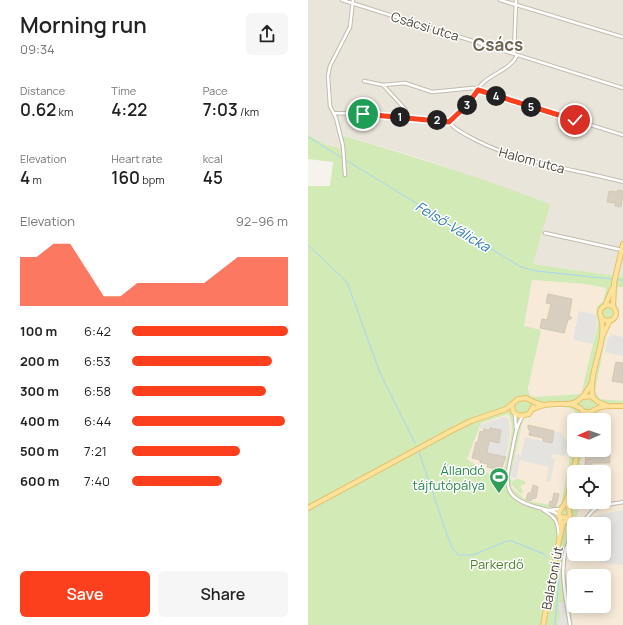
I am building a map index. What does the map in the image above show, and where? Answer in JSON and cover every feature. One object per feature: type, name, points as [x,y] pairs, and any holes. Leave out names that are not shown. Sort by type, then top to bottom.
[{"type":"main road","points":[[602,337],[600,310],[605,306],[614,283],[623,244]]},
{"type":"main road","points":[[593,411],[596,405],[594,399],[593,379],[602,337],[610,320],[616,314],[613,307],[614,283]]},
{"type":"main road","points":[[605,306],[609,305],[613,307]]},
{"type":"main road","points":[[601,317],[604,320],[610,320]]},
{"type":"main road","points":[[582,413],[582,398],[593,379]]},
{"type":"main road","points":[[532,408],[543,405],[568,404],[588,396],[606,405],[623,406]]},
{"type":"main road","points":[[308,508],[471,421],[501,412],[516,399],[526,398],[543,405]]},
{"type":"main road","points":[[501,412],[514,413],[524,416],[530,413],[532,408],[531,401]]},
{"type":"main road","points":[[512,404],[514,413]]},
{"type":"main road","points":[[568,404],[587,413],[606,405]]},
{"type":"main road","name":"Balatoni út","points":[[561,531],[560,516],[567,497]]},
{"type":"main road","points":[[562,508],[567,508]]},
{"type":"main road","name":"Balatoni út","points":[[568,517],[571,513],[569,509]]},
{"type":"main road","points":[[560,516],[567,518]]},
{"type":"main road","name":"Balatoni út","points":[[543,625],[561,531],[567,518]]},
{"type":"street","name":"Csácsi utca","points":[[342,0],[353,2],[424,27],[514,53],[623,88]]},
{"type":"street","points":[[500,0],[623,37]]},
{"type":"street","points":[[514,53],[516,0]]},
{"type":"street","points":[[345,175],[343,146],[334,113],[330,106],[328,76],[330,66],[350,27],[353,2]]},
{"type":"street","points":[[334,113],[408,117],[449,122],[467,105],[484,83],[514,61],[517,55]]},
{"type":"street","points":[[364,81],[383,85],[405,83],[437,92],[468,88],[478,90],[623,135]]},
{"type":"street","points":[[383,85],[405,109],[408,117]]},
{"type":"street","name":"Halom utca","points":[[449,122],[454,127],[478,142],[512,156],[623,182]]},
{"type":"street","points":[[545,233],[622,250]]},
{"type":"street","points":[[514,413],[516,434]]},
{"type":"street","points":[[524,416],[519,424],[516,434],[506,482],[508,488],[513,494],[530,505],[548,510],[560,516]]},
{"type":"street","points":[[588,517],[596,508],[623,502]]},
{"type":"street","points":[[541,508],[552,515],[556,520],[559,541]]},
{"type":"street","points":[[548,510],[562,508]]},
{"type":"street","points":[[571,513],[574,517]]},
{"type":"street","points":[[567,545],[564,567],[570,625]]},
{"type":"shaded area","points":[[308,0],[623,0],[623,277],[533,264],[549,204],[426,160],[339,134],[341,148],[327,145],[308,135]]},
{"type":"shaded area","points":[[532,280],[585,284],[606,288],[581,394],[532,397],[529,394],[524,327]]},
{"type":"shaded area","points":[[618,286],[623,287],[623,401],[600,399],[595,391],[607,331],[619,311],[616,302]]},
{"type":"shaded area","points":[[579,311],[596,315],[596,318],[598,318],[593,344],[573,340]]},
{"type":"shaded area","points":[[611,334],[623,337],[623,356],[605,352],[608,337],[610,337]]},
{"type":"shaded area","points":[[570,407],[577,411],[578,413],[567,413],[567,457],[570,457],[569,465],[567,465],[567,473],[561,504],[555,507],[527,501],[511,487],[510,479],[523,419],[533,413],[536,409]]},
{"type":"shaded area","points":[[600,408],[623,409],[623,625],[573,625],[571,613],[611,613],[611,569],[567,569],[567,584],[565,554],[567,548],[567,561],[611,561],[611,517],[576,517],[578,509],[611,509],[611,465],[580,465],[581,457],[611,457],[611,413],[595,413]]},
{"type":"shaded area","points":[[508,414],[511,418],[512,433],[502,477],[492,476],[467,459],[480,423]]},
{"type":"shaded area","points":[[505,417],[509,420],[510,433],[506,457],[487,453],[489,441],[499,443],[501,430],[490,428],[481,430],[480,425]]},
{"type":"shaded area","points":[[555,431],[561,433],[567,442],[567,447],[565,456],[552,454],[551,458],[555,459],[550,482],[546,481],[549,467],[520,460],[516,478],[511,477],[516,454],[521,455],[525,437],[552,443]]},
{"type":"shaded area","points":[[623,510],[623,565],[608,564],[598,561],[611,561],[611,517],[594,517]]},
{"type":"shaded area","points":[[564,602],[568,625],[558,625],[557,620],[561,619],[558,603]]},
{"type":"green space","name":"Parkerdő","points":[[338,134],[444,167],[550,204],[533,264],[623,277],[623,287],[618,287],[616,302],[619,311],[617,319],[610,325],[607,331],[595,391],[600,399],[623,401],[623,409],[600,408],[595,413],[576,413],[574,410],[562,407],[536,409],[533,413],[523,419],[510,479],[512,481],[517,479],[525,481],[525,484],[520,486],[523,491],[521,494],[512,485],[512,482],[511,487],[527,501],[557,506],[561,504],[567,473],[567,509],[578,509],[577,517],[567,517],[567,548],[565,554],[567,613],[571,613],[573,625],[308,625],[308,186],[330,186],[333,162],[308,159],[308,135],[327,145],[341,148]],"holes":[[[532,280],[585,284],[606,288],[603,302],[597,306],[596,314],[598,323],[581,394],[532,397],[529,394],[528,388],[541,330],[524,326]],[[508,414],[511,419],[511,435],[502,477],[492,476],[467,459],[481,423]]]},
{"type":"green space","points":[[570,457],[581,457],[580,465],[569,465]]},
{"type":"building","points":[[618,190],[623,191],[621,207],[615,206],[616,203],[607,202],[609,191],[617,192]]},
{"type":"building","points":[[548,294],[572,299],[569,316],[572,318],[568,320],[564,333],[540,328],[542,319],[547,320],[551,304],[546,303]]},
{"type":"building","points":[[616,362],[623,363],[623,383],[612,381]]},
{"type":"building","points":[[528,425],[554,431],[552,443],[543,441],[543,438],[529,435],[530,430],[528,429]]},
{"type":"building","points":[[490,428],[501,430],[499,443],[489,441],[487,453],[506,457],[501,470],[487,467],[488,464],[480,463],[480,460],[472,458],[476,442],[478,442],[480,431],[483,432],[484,429],[489,430]]},
{"type":"building","points":[[586,457],[610,457],[610,463],[592,463],[592,465],[585,465]]},
{"type":"building","points":[[533,485],[538,487],[536,498],[532,499],[531,501],[526,500],[528,493],[531,493]]},
{"type":"building","points":[[554,493],[559,494],[555,507],[549,506],[550,501],[552,502]]},
{"type":"waterway","name":"Felső-Válicka","points":[[308,137],[521,267],[536,271],[612,279]]},
{"type":"waterway","points":[[308,245],[347,282],[380,373],[415,443]]},
{"type":"waterway","points":[[419,452],[451,546],[458,555],[473,555],[507,541],[512,541],[544,554],[547,558]]},
{"type":"waterway","points":[[555,625],[559,580]]},
{"type":"place","name":"Állandó tájfutópálya","points":[[499,494]]},
{"type":"district","name":"Csács","points":[[498,44]]},
{"type":"route","points":[[363,114],[449,122],[467,105],[478,90],[575,120]]}]
